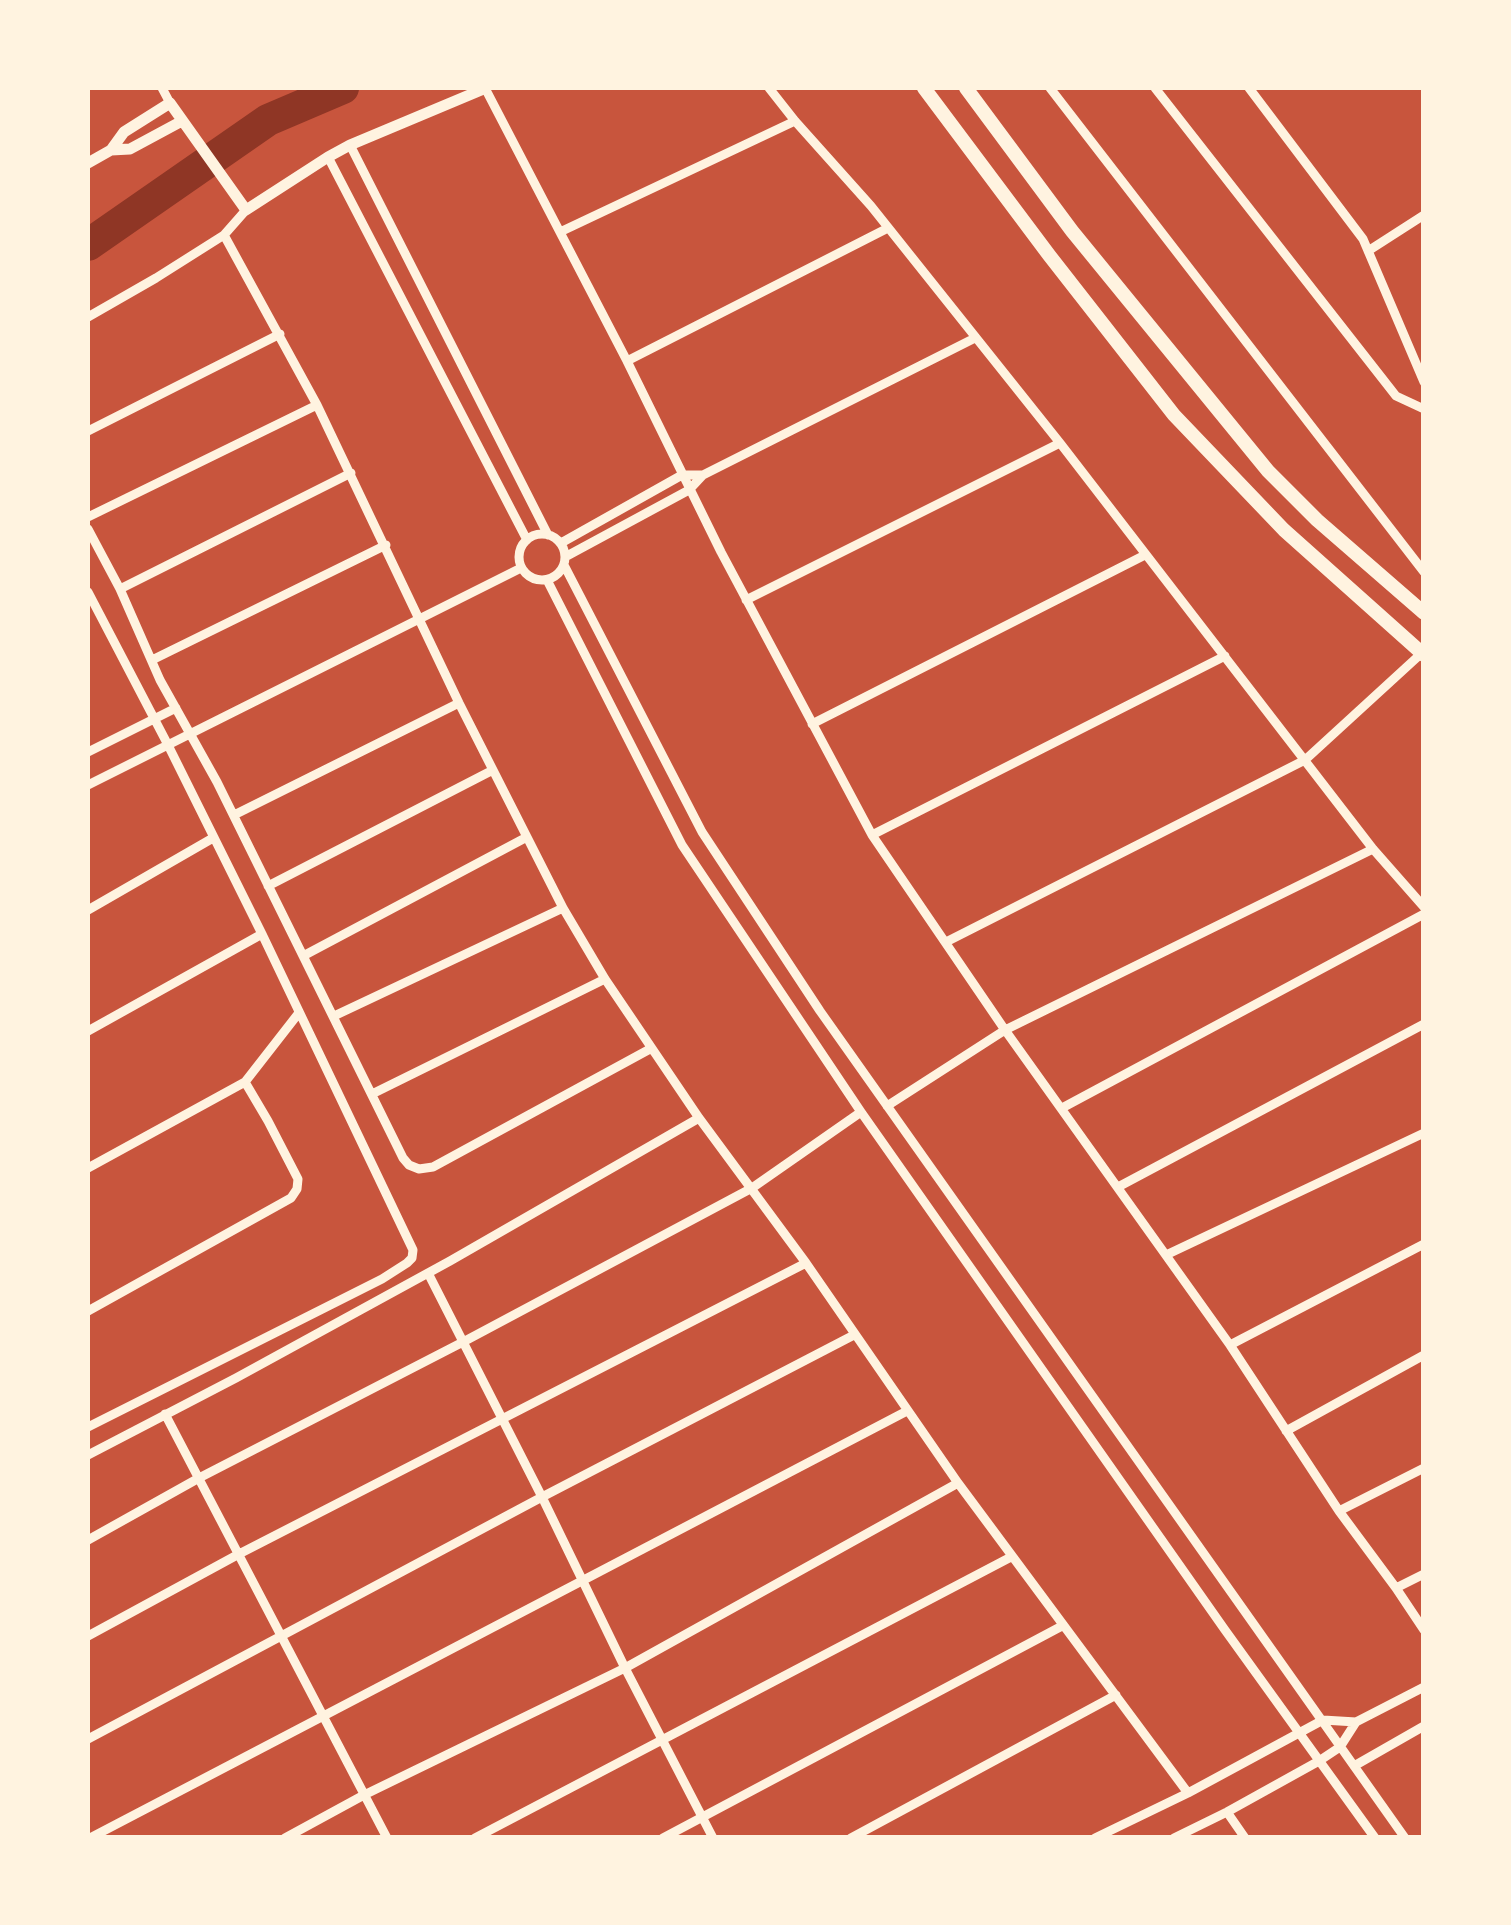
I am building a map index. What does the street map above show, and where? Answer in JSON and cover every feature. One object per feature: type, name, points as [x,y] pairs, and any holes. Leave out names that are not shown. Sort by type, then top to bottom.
[{"type":"main road","points":[[924,88],[1174,415],[1284,530],[1423,653]]},
{"type":"main road","points":[[966,88],[1072,230],[1268,470],[1317,520],[1424,613]]},
{"type":"street","points":[[162,88],[246,210]]},
{"type":"street","points":[[88,318],[224,235],[246,210],[328,157],[485,88],[627,361],[689,490],[872,836],[1230,1345],[1424,1630]]},
{"type":"street","points":[[769,88],[872,206],[1424,910],[1062,1108]]},
{"type":"street","points":[[1050,88],[1424,572]]},
{"type":"street","points":[[1155,88],[1396,396],[1424,409]]},
{"type":"street","points":[[1249,88],[1362,238],[1424,382]]},
{"type":"street","points":[[88,163],[111,150],[124,132],[170,102]]},
{"type":"street","points":[[560,232],[795,121]]},
{"type":"street","points":[[111,150],[130,149],[182,122]]},
{"type":"street","points":[[350,145],[548,535],[561,543],[565,561],[702,832],[886,1106],[1405,1838]]},
{"type":"street","points":[[328,157],[526,540]]},
{"type":"street","points":[[1368,251],[1424,215]]},
{"type":"street","points":[[627,361],[888,228]]},
{"type":"street","points":[[224,235],[317,405],[459,702],[563,908],[604,979],[958,1483],[1188,1793]]},
{"type":"street","points":[[88,431],[280,334]]},
{"type":"street","points":[[548,535],[526,540],[519,553],[522,568],[532,578],[554,577],[565,561],[689,490],[703,475],[975,338]]},
{"type":"street","points":[[88,517],[317,405]]},
{"type":"street","points":[[746,600],[1060,443]]},
{"type":"street","points":[[120,589],[351,473]]},
{"type":"street","points":[[561,543],[682,475],[703,475]]},
{"type":"street","points":[[88,529],[409,1166],[433,1168],[650,1049]]},
{"type":"street","points":[[152,660],[386,544]]},
{"type":"street","points":[[812,724],[1145,555]]},
{"type":"street","points":[[88,786],[522,568]]},
{"type":"street","points":[[548,580],[682,845],[861,1112],[1375,1838]]},
{"type":"street","points":[[88,592],[262,934],[413,1250],[412,1258],[382,1278],[88,1427]]},
{"type":"street","points":[[946,942],[1305,760],[1423,653]]},
{"type":"street","points":[[872,836],[1225,656]]},
{"type":"street","points":[[234,815],[459,702]]},
{"type":"street","points":[[88,752],[176,708]]},
{"type":"street","points":[[268,886],[494,770]]},
{"type":"street","points":[[88,910],[213,838]]},
{"type":"street","points":[[304,956],[527,838]]},
{"type":"street","points":[[886,1106],[1005,1030],[1373,849]]},
{"type":"street","points":[[334,1016],[563,908]]},
{"type":"street","points":[[88,1032],[262,934]]},
{"type":"street","points":[[372,1094],[604,979]]},
{"type":"street","points":[[802,1025],[820,1010]]},
{"type":"street","points":[[88,1168],[245,1082],[298,1014]]},
{"type":"street","points":[[1118,1187],[1424,1024]]},
{"type":"street","points":[[88,1311],[291,1198],[298,1179],[245,1082]]},
{"type":"street","points":[[88,1540],[752,1188],[861,1112]]},
{"type":"street","points":[[88,1455],[428,1273],[699,1118]]},
{"type":"street","points":[[1166,1255],[1424,1133]]},
{"type":"street","points":[[1230,1345],[1424,1244]]},
{"type":"street","points":[[88,1636],[239,1554],[806,1263]]},
{"type":"street","points":[[428,1273],[712,1838]]},
{"type":"street","points":[[88,1740],[854,1335]]},
{"type":"street","points":[[1286,1431],[1424,1355]]},
{"type":"street","points":[[90,1838],[907,1411]]},
{"type":"street","points":[[165,1414],[387,1838]]},
{"type":"street","points":[[1340,1511],[1424,1468]]},
{"type":"street","points":[[286,1838],[364,1795],[625,1668],[958,1483]]},
{"type":"street","points":[[475,1838],[1012,1557]]},
{"type":"street","points":[[1396,1588],[1424,1574]]},
{"type":"street","points":[[663,1838],[1062,1626]]},
{"type":"street","points":[[1174,1838],[1319,1762],[1340,1747],[1356,1722],[1424,1687]]},
{"type":"street","points":[[851,1838],[1116,1696]]},
{"type":"street","points":[[1095,1838],[1323,1720],[1356,1722]]},
{"type":"street","points":[[1354,1766],[1424,1726]]},
{"type":"street","points":[[1226,1812],[1245,1838]]},
{"type":"waterway","points":[[88,245],[268,120],[343,88]]}]
